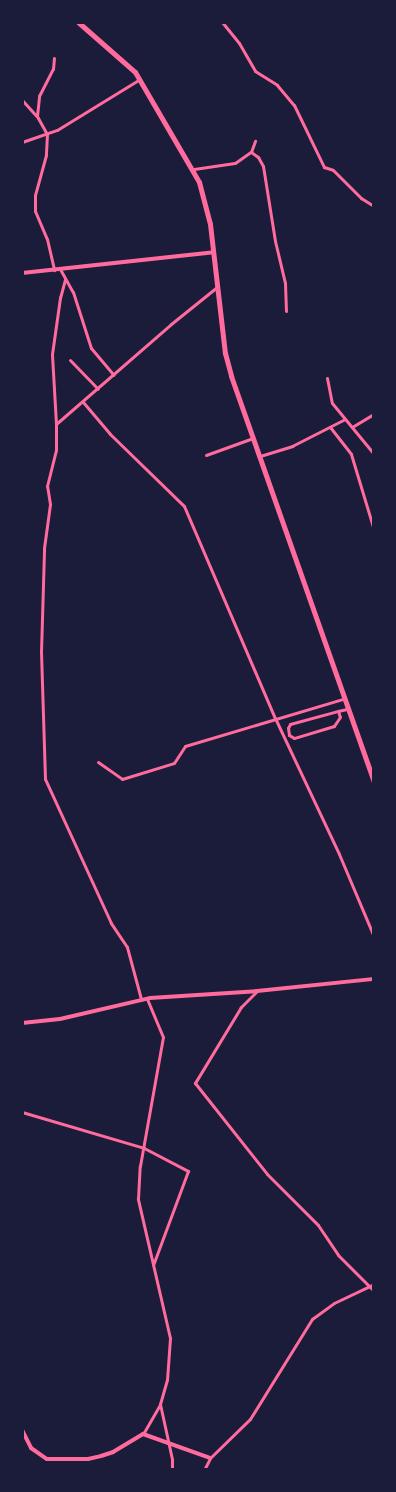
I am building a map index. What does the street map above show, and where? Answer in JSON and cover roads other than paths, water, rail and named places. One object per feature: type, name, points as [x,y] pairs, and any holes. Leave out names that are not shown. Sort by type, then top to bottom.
[{"type":"main road","points":[[78,22],[123,59],[140,78],[194,169],[208,211],[219,286],[225,353],[343,699],[374,783]]},
{"type":"street","points":[[222,22],[239,43],[255,71],[277,85],[294,105],[324,167],[333,170],[361,198],[374,206]]},
{"type":"street","points":[[37,116],[39,96],[53,69],[54,58]]},
{"type":"street","points":[[22,142],[47,134],[140,78]]},
{"type":"street","points":[[22,100],[37,116],[47,134],[46,155],[34,195],[35,211],[47,238],[54,270]]},
{"type":"street","points":[[194,169],[234,163],[251,152],[255,141]]},
{"type":"street","points":[[251,152],[263,166],[275,240],[285,283],[286,311]]},
{"type":"street","points":[[22,273],[214,252]]},
{"type":"street","points":[[60,269],[73,292],[91,348],[114,375]]},
{"type":"street","points":[[65,279],[60,298],[52,354],[56,450],[47,486],[49,518],[44,558],[41,652],[45,779],[111,923],[127,947],[141,999]]},
{"type":"street","points":[[56,424],[171,324],[219,286]]},
{"type":"street","points":[[70,360],[98,389]]},
{"type":"street","points":[[327,378],[332,403],[374,454]]},
{"type":"street","points":[[83,402],[110,434],[184,506],[275,718],[339,854],[374,937]]},
{"type":"street","points":[[352,427],[374,414]]},
{"type":"street","points":[[260,456],[292,446],[345,419]]},
{"type":"street","points":[[330,427],[351,454],[374,530]]},
{"type":"street","points":[[206,455],[253,438]]},
{"type":"street","points":[[98,762],[122,779],[174,763],[185,746],[343,699]]},
{"type":"street","points":[[338,711],[340,717],[334,726],[294,738],[289,735],[288,728],[290,724],[338,711],[347,709]]},
{"type":"street","points":[[22,1023],[60,1019],[148,998],[257,991],[374,979]]},
{"type":"street","points":[[257,991],[242,1007],[195,1083],[266,1174],[318,1225],[338,1255],[372,1285],[374,1291]]},
{"type":"street","points":[[22,1430],[31,1448],[47,1459],[88,1459],[113,1452],[143,1434],[160,1404],[168,1375],[170,1338],[138,1199],[137,1182],[163,1037],[148,998]]},
{"type":"street","points":[[22,1112],[144,1148],[188,1171],[153,1267]]},
{"type":"street","points":[[204,1470],[210,1458],[250,1419],[312,1319],[334,1303],[372,1285]]},
{"type":"street","points":[[160,1404],[172,1459],[172,1470]]},
{"type":"street","points":[[143,1434],[168,1441],[210,1458]]}]
